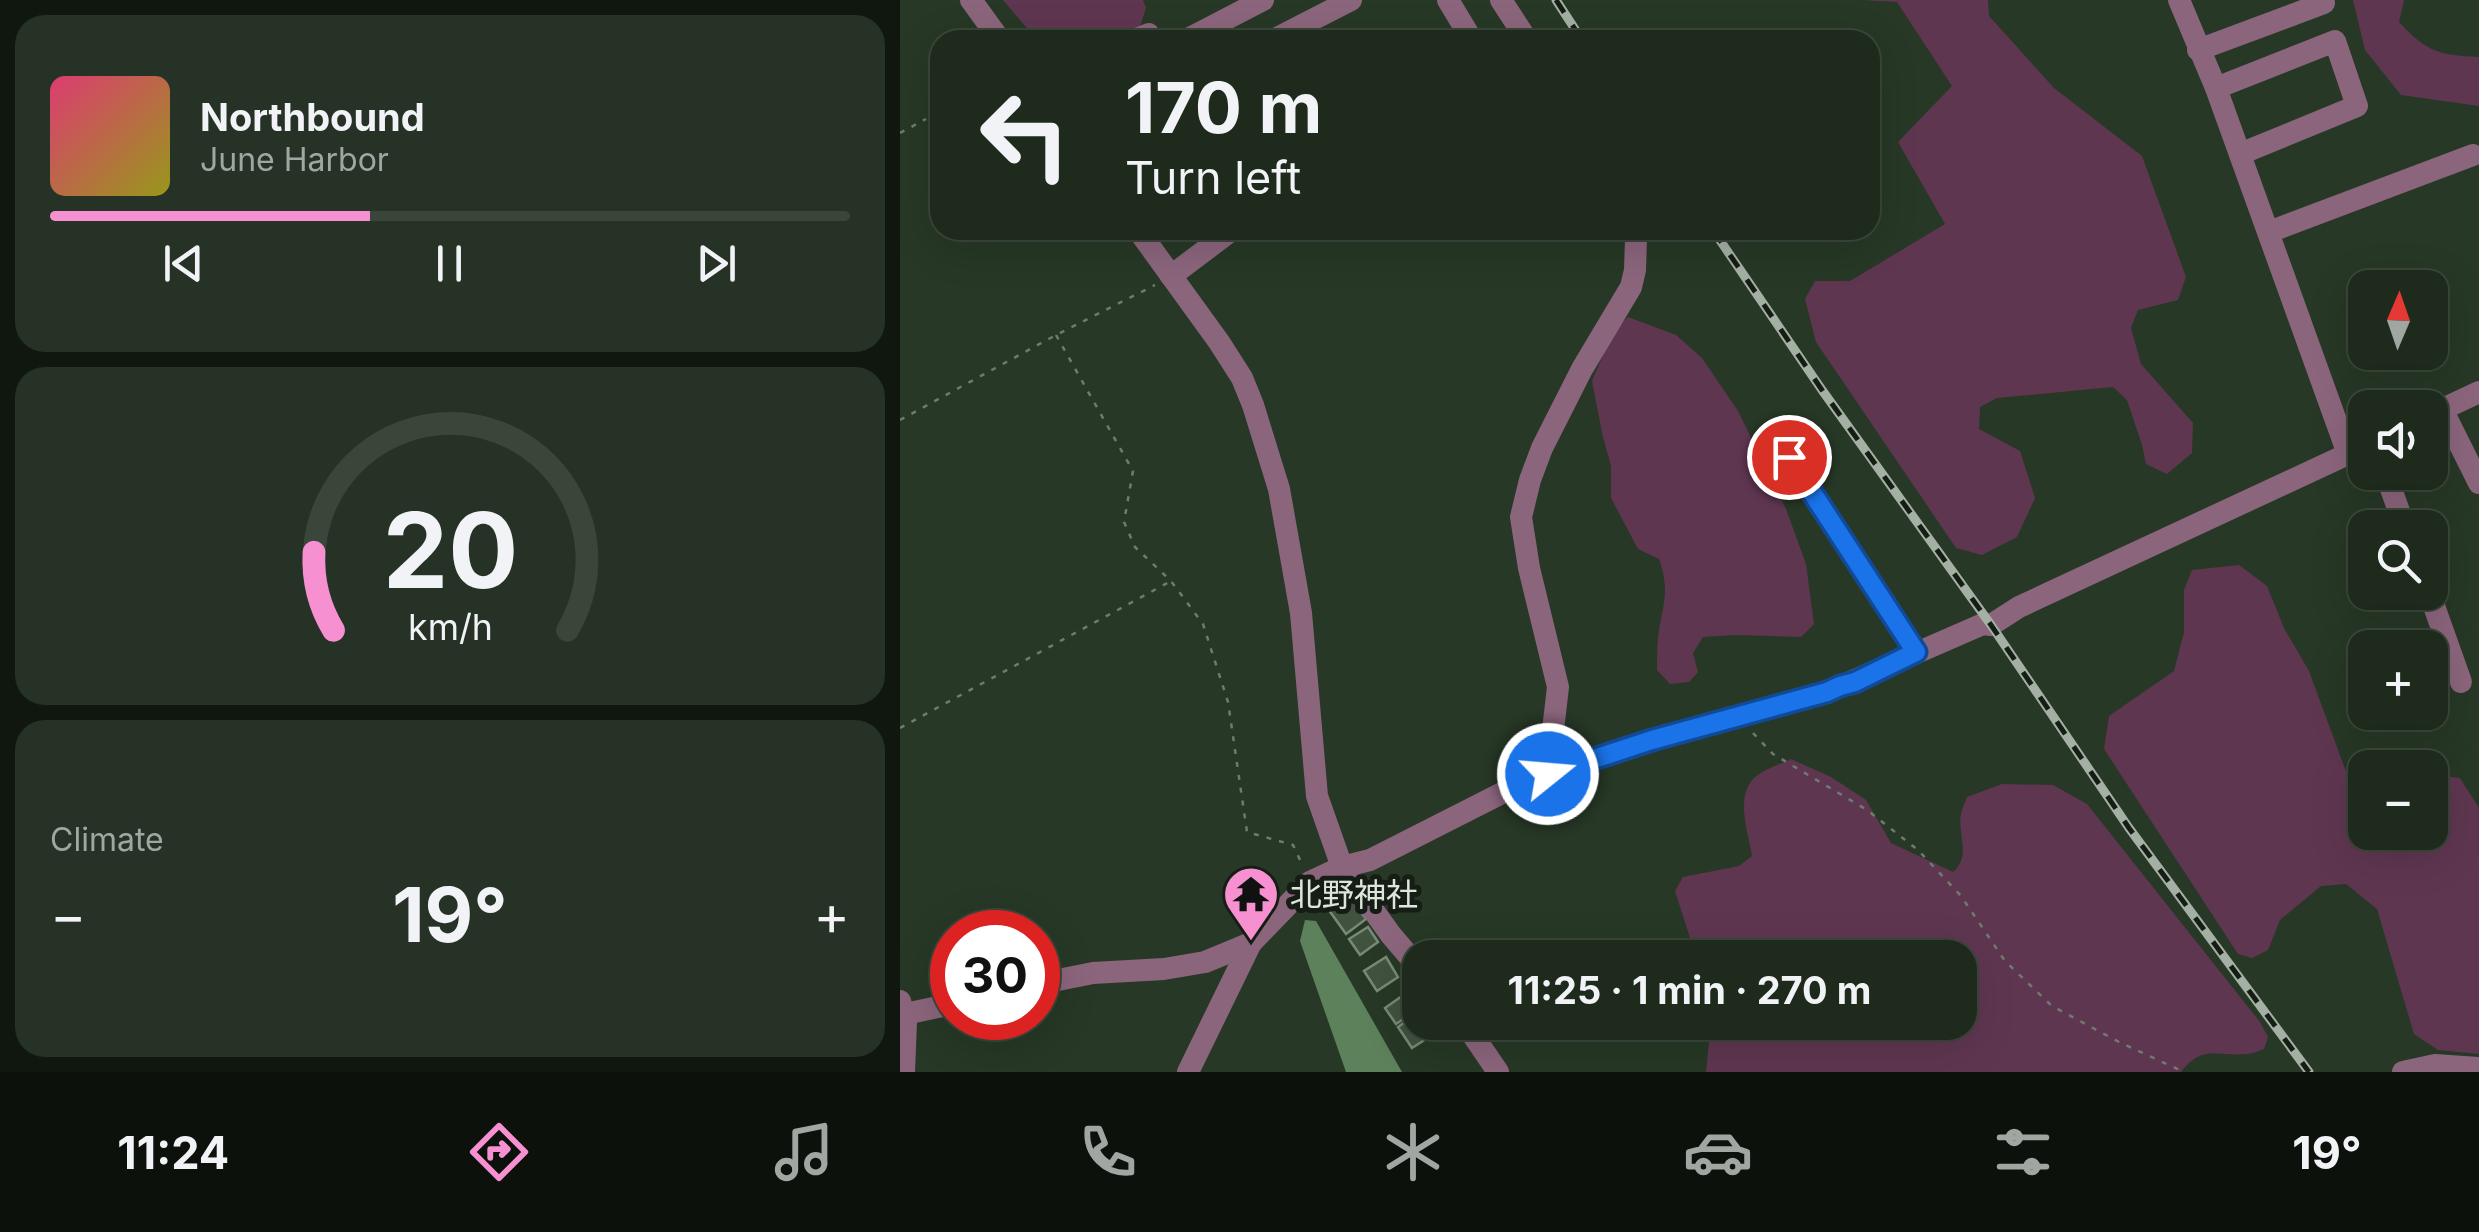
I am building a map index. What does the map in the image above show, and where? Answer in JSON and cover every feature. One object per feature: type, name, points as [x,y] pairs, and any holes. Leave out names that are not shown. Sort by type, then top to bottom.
[{"type":"street","points":[[971,0],[993,30]]},
{"type":"street","points":[[1205,30],[1263,0]]},
{"type":"street","points":[[1292,30],[1350,0]]},
{"type":"street","points":[[1448,0],[1466,30]]},
{"type":"street","points":[[1501,0],[1520,30]]},
{"type":"street","points":[[2179,0],[2348,428]]},
{"type":"street","points":[[2198,50],[2324,3]]},
{"type":"street","points":[[2216,88],[2335,40],[2357,106],[2240,154]]},
{"type":"street","points":[[2269,232],[2472,155]]},
{"type":"street","points":[[1145,240],[1219,342],[1242,378],[1253,405],[1279,489],[1301,613],[1317,796],[1342,867],[1402,947]]},
{"type":"street","points":[[1172,276],[1219,240]]},
{"type":"street","points":[[1548,774],[1558,687],[1521,518],[1542,448],[1630,287],[1636,270],[1636,240]]},
{"type":"street","points":[[2448,406],[2479,392]]},
{"type":"street","points":[[2448,432],[2479,483]]},
{"type":"street","points":[[1188,1072],[1251,943],[1310,882],[1342,867],[1370,860],[1548,774],[1855,682],[1916,652],[1991,624],[2019,606],[2348,454]]},
{"type":"street","points":[[1789,457],[1916,652]]},
{"type":"street","points":[[2435,610],[2461,682]]},
{"type":"street","points":[[1060,980],[1093,973],[1164,970],[1205,962],[1251,943]]},
{"type":"street","points":[[904,1072],[902,1008],[930,1006]]},
{"type":"street","points":[[1476,1040],[1498,1072]]},
{"type":"street","points":[[2403,1072],[2435,1064],[2479,1068]]},
{"type":"path","points":[[900,133],[926,119]]},
{"type":"path","points":[[900,420],[1172,276]]},
{"type":"path","points":[[1056,335],[1133,471],[1124,522],[1136,548],[1171,580],[1203,624],[1228,702],[1247,832],[1293,846],[1310,882]]},
{"type":"path","points":[[900,728],[1171,580]]},
{"type":"path","points":[[1738,718],[1772,754],[1867,810],[1918,850],[1961,896],[2005,961],[2052,1006],[2184,1072]]},
{"type":"shaded area","points":[[1003,0],[1143,0],[1146,8],[1139,30],[1028,30]]},
{"type":"shaded area","points":[[1862,0],[1988,0],[1989,16],[2054,88],[2142,156],[2186,277],[2178,300],[2138,310],[2131,328],[2141,364],[2193,423],[2192,453],[2167,474],[2146,464],[2127,400],[2113,387],[1997,398],[1980,407],[1979,429],[2020,451],[2035,498],[2017,537],[1982,555],[1956,548],[1816,342],[1805,299],[1815,281],[1850,281],[1945,224],[1898,142],[1952,86],[1897,2]]},
{"type":"shaded area","points":[[2353,0],[2404,0],[2399,22],[2418,40],[2443,53],[2479,57],[2479,106],[2401,95],[2365,50]]},
{"type":"shaded area","points":[[1628,317],[1676,335],[1702,358],[1738,411],[1786,509],[1806,564],[1814,624],[1801,637],[1703,637],[1693,653],[1698,672],[1689,682],[1670,684],[1657,670],[1665,590],[1663,571],[1659,559],[1638,549],[1611,498],[1611,466],[1592,381],[1613,332]]},
{"type":"shaded area","points":[[2239,565],[2267,586],[2284,628],[2309,671],[2348,777],[2348,850],[2448,850],[2448,776],[2460,778],[2479,808],[2479,1054],[2438,1050],[2414,1034],[2377,909],[2346,884],[2321,886],[2280,920],[2268,950],[2252,958],[2238,954],[2104,749],[2109,716],[2174,671],[2184,632],[2184,590],[2192,570]]},
{"type":"shaded area","points":[[1791,759],[1831,777],[1866,800],[1891,843],[1953,872],[1962,859],[1960,822],[1967,797],[2002,784],[2053,785],[2087,804],[2260,1022],[2268,1037],[2264,1049],[2248,1054],[2204,1054],[2181,1072],[1706,1072],[1709,1040],[1977,1040],[1977,940],[1691,940],[1675,891],[1683,877],[1739,866],[1752,856],[1744,800],[1752,780]]},
{"type":"shaded area","points":[[1305,920],[1316,921],[1402,1072],[1346,1072],[1300,941]]},
{"type":"building","points":[[1342,884],[1366,919],[1346,934],[1326,906],[1332,902],[1327,895]]},
{"type":"building","points":[[1368,927],[1378,942],[1360,955],[1349,939]]},
{"type":"building","points":[[1386,957],[1398,977],[1377,991],[1364,971]]},
{"type":"building","points":[[1402,996],[1402,1020],[1396,1024],[1385,1008]]},
{"type":"building","points":[[1407,1040],[1424,1040],[1412,1048]]},
{"type":"railway","points":[[1556,0],[1576,30]]},
{"type":"railway","points":[[1720,240],[2129,828],[2309,1072]]},
{"type":"place","name":"北野神社","points":[[1251,943]]},
{"type":"route","points":[[1548,774],[1652,740],[1827,692],[1916,652],[1789,457]]}]
